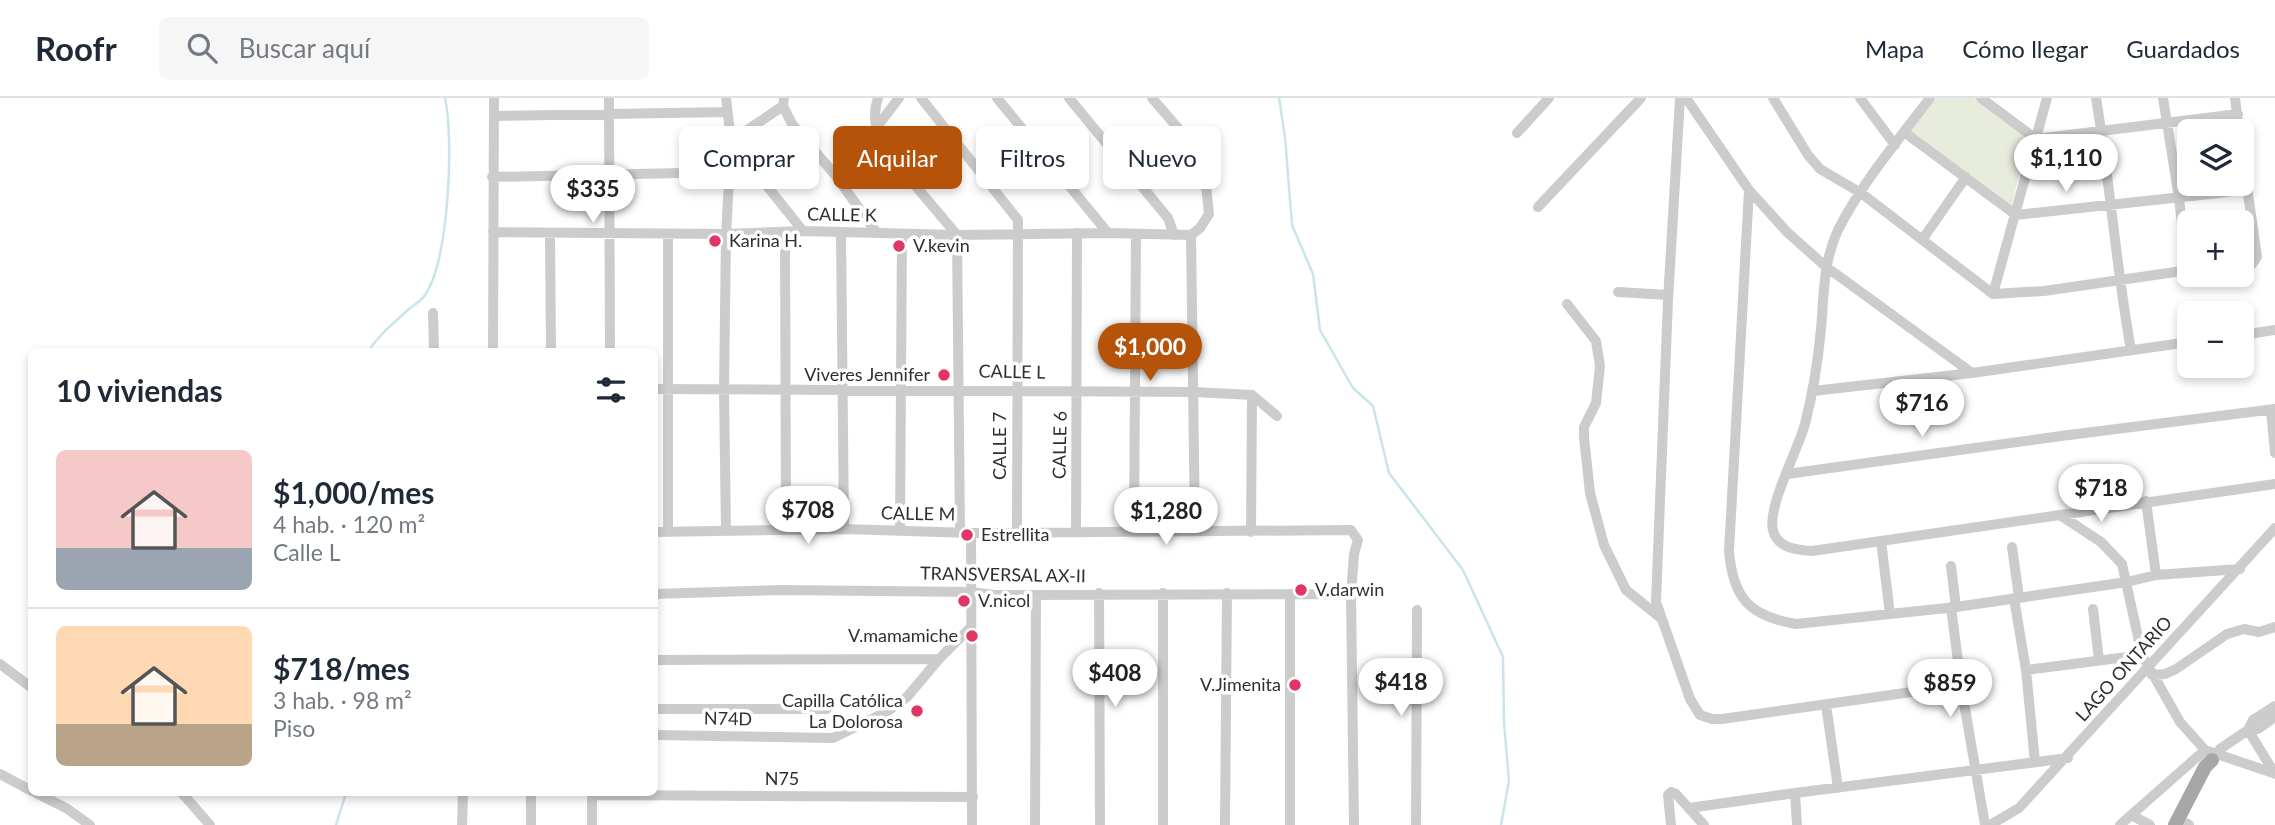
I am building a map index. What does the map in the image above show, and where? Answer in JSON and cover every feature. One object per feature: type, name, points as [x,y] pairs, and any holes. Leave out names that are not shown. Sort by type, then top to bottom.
[{"type":"main road","points":[[2184,825],[2211,755]]},
{"type":"street","points":[[493,348],[494,98]]},
{"type":"street","points":[[609,98],[610,348]]},
{"type":"street","points":[[726,98],[728,126]]},
{"type":"street","points":[[921,98],[1018,220],[1018,234]]},
{"type":"street","points":[[997,98],[1108,233]]},
{"type":"street","points":[[1069,98],[1168,218],[1174,235]]},
{"type":"street","points":[[1153,98],[1203,157],[1209,215],[1191,235],[1195,531]]},
{"type":"street","points":[[1517,134],[1549,98]]},
{"type":"street","points":[[1538,207],[1641,98]]},
{"type":"street","points":[[1680,98],[1668,295],[1656,602],[1690,699],[1700,715],[1722,719],[1961,685]]},
{"type":"street","points":[[1686,98],[1749,190],[1787,232],[1825,266],[1972,373]]},
{"type":"street","points":[[1773,98],[1808,155],[1820,169],[1861,193],[1993,294],[2044,290],[2177,272]]},
{"type":"street","points":[[1860,98],[1895,145]]},
{"type":"street","points":[[1930,98],[1861,193],[1838,230],[1825,266],[1814,391],[1802,436],[1773,512],[1772,530],[1781,543],[1787,547],[1812,551],[2275,484]]},
{"type":"street","points":[[1981,98],[2036,139],[2238,114]]},
{"type":"street","points":[[1993,294],[2047,98]]},
{"type":"street","points":[[2096,98],[2112,205],[2119,280],[2131,351]]},
{"type":"street","points":[[2163,98],[2180,210]]},
{"type":"street","points":[[2235,98],[2238,119]]},
{"type":"street","points":[[877,126],[889,99]]},
{"type":"street","points":[[876,126],[874,110],[889,99]]},
{"type":"street","points":[[751,126],[784,102],[792,124],[835,175],[877,233]]},
{"type":"street","points":[[494,116],[726,112]]},
{"type":"street","points":[[1904,132],[2016,215],[2194,196]]},
{"type":"street","points":[[492,177],[679,173]]},
{"type":"street","points":[[1922,240],[1966,177]]},
{"type":"street","points":[[726,531],[723,390],[727,189]]},
{"type":"street","points":[[769,189],[803,231]]},
{"type":"street","points":[[918,189],[957,235],[959,389],[965,533],[972,592],[972,825]]},
{"type":"street","points":[[1749,190],[1729,551],[1735,588],[1753,610],[1777,621],[1796,624],[1954,607],[2127,582],[2156,575],[2239,569]]},
{"type":"street","name":"CALLE K","points":[[493,232],[726,234],[803,231],[957,235],[1191,235]]},
{"type":"street","points":[[785,232],[786,530]]},
{"type":"street","points":[[841,233],[844,529]]},
{"type":"street","name":"CALLE 6","points":[[1076,532],[1077,233]]},
{"type":"street","points":[[550,234],[551,348]]},
{"type":"street","points":[[668,234],[668,531]]},
{"type":"street","points":[[900,531],[902,234]]},
{"type":"street","name":"CALLE 7","points":[[1017,533],[1018,234]]},
{"type":"street","points":[[1134,531],[1136,234]]},
{"type":"street","points":[[2254,238],[2257,257],[2254,261]]},
{"type":"street","points":[[1618,292],[1668,295]]},
{"type":"street","points":[[1567,304],[1596,341],[1600,366],[1597,403],[1584,427],[1584,437],[1590,493],[1604,545],[1626,590],[1662,619]]},
{"type":"street","points":[[433,313],[434,348]]},
{"type":"street","points":[[2254,333],[2275,330]]},
{"type":"street","points":[[1814,391],[1972,373],[2177,344]]},
{"type":"street","name":"CALLE L","points":[[658,389],[1195,391],[1252,395]]},
{"type":"street","points":[[1252,395],[1277,416]]},
{"type":"street","points":[[1251,532],[1252,395]]},
{"type":"street","points":[[1787,474],[2273,410],[2275,453]]},
{"type":"street","points":[[2073,471],[2079,512]]},
{"type":"street","points":[[2146,501],[2156,575]]},
{"type":"street","points":[[2060,515],[2089,533],[2116,556],[2123,567],[2142,655],[2180,722],[2211,755],[2274,774]]},
{"type":"street","name":"LAGO ONTARIO","points":[[1990,825],[2019,808],[2068,758],[2150,671],[2275,528]]},
{"type":"street","name":"CALLE M","points":[[658,532],[844,529],[965,533]]},
{"type":"street","points":[[965,533],[1347,529],[1357,537],[1351,594],[1354,825]]},
{"type":"street","points":[[1881,541],[1890,614]]},
{"type":"street","points":[[2012,547],[2035,762]]},
{"type":"street","points":[[1951,566],[1961,685],[1985,825]]},
{"type":"street","name":"TRANSVERSAL AX-II","points":[[658,594],[781,590],[1036,595],[1351,594]]},
{"type":"street","points":[[1099,593],[1100,825]]},
{"type":"street","points":[[1163,593],[1163,825]]},
{"type":"street","points":[[1225,825],[1227,593]]},
{"type":"street","points":[[1290,594],[1290,825]]},
{"type":"street","points":[[1035,825],[1036,595]]},
{"type":"street","points":[[2093,609],[2099,660]]},
{"type":"street","points":[[1416,825],[1417,610]]},
{"type":"street","points":[[2150,671],[2165,674],[2176,669],[2227,634],[2244,629],[2259,632],[2275,627]]},
{"type":"street","name":"N74D","points":[[658,735],[833,738],[850,732],[888,711],[907,697],[970,628]]},
{"type":"street","points":[[2026,670],[2142,655]]},
{"type":"street","points":[[658,660],[939,659]]},
{"type":"street","points":[[0,664],[28,685]]},
{"type":"street","points":[[1826,705],[1838,788]]},
{"type":"street","points":[[2248,730],[2253,720],[2275,706]]},
{"type":"street","points":[[658,709],[827,709]]},
{"type":"street","points":[[2120,825],[2232,739],[2248,730],[2258,729],[2275,717]]},
{"type":"street","points":[[2248,730],[2274,774]]},
{"type":"street","points":[[1689,808],[2068,758]]},
{"type":"street","points":[[0,774],[28,789]]},
{"type":"street","points":[[1671,825],[1668,795],[1671,792],[1676,794],[1704,825]]},
{"type":"street","points":[[1795,793],[1797,825]]},
{"type":"street","name":"N75","points":[[658,795],[973,797]]},
{"type":"street","points":[[42,796],[66,808],[90,825]]},
{"type":"street","points":[[185,796],[210,825]]},
{"type":"street","points":[[462,825],[463,796]]},
{"type":"street","points":[[531,796],[531,825]]},
{"type":"street","points":[[592,796],[592,825]]},
{"type":"street","points":[[2133,816],[2150,825]]},
{"type":"shaded area","points":[[1936,98],[1974,98],[2029,139],[2011,207],[1910,132]]},
{"type":"waterway","points":[[371,348],[387,329],[424,297],[440,255],[449,169],[445,98]]},
{"type":"waterway","points":[[1279,98],[1292,225],[1313,274],[1320,330],[1353,388],[1373,406],[1389,473],[1463,570],[1503,657],[1504,723],[1509,781],[1501,825]]},
{"type":"waterway","points":[[336,825],[345,796]]},
{"type":"place","name":"Karina H.","points":[[715,241]]},
{"type":"place","name":"V.kevin","points":[[899,246]]},
{"type":"place","name":"Viveres Jennifer","points":[[944,375]]},
{"type":"place","name":"Estrellita","points":[[967,535]]},
{"type":"place","name":"V.darwin","points":[[1301,590]]},
{"type":"place","name":"V.nicol","points":[[964,601]]},
{"type":"place","name":"V.mamamiche","points":[[972,636]]},
{"type":"place","name":"V.Jimenita","points":[[1295,685]]},
{"type":"place","name":"Capilla Católica La Dolorosa","points":[[917,711]]}]
